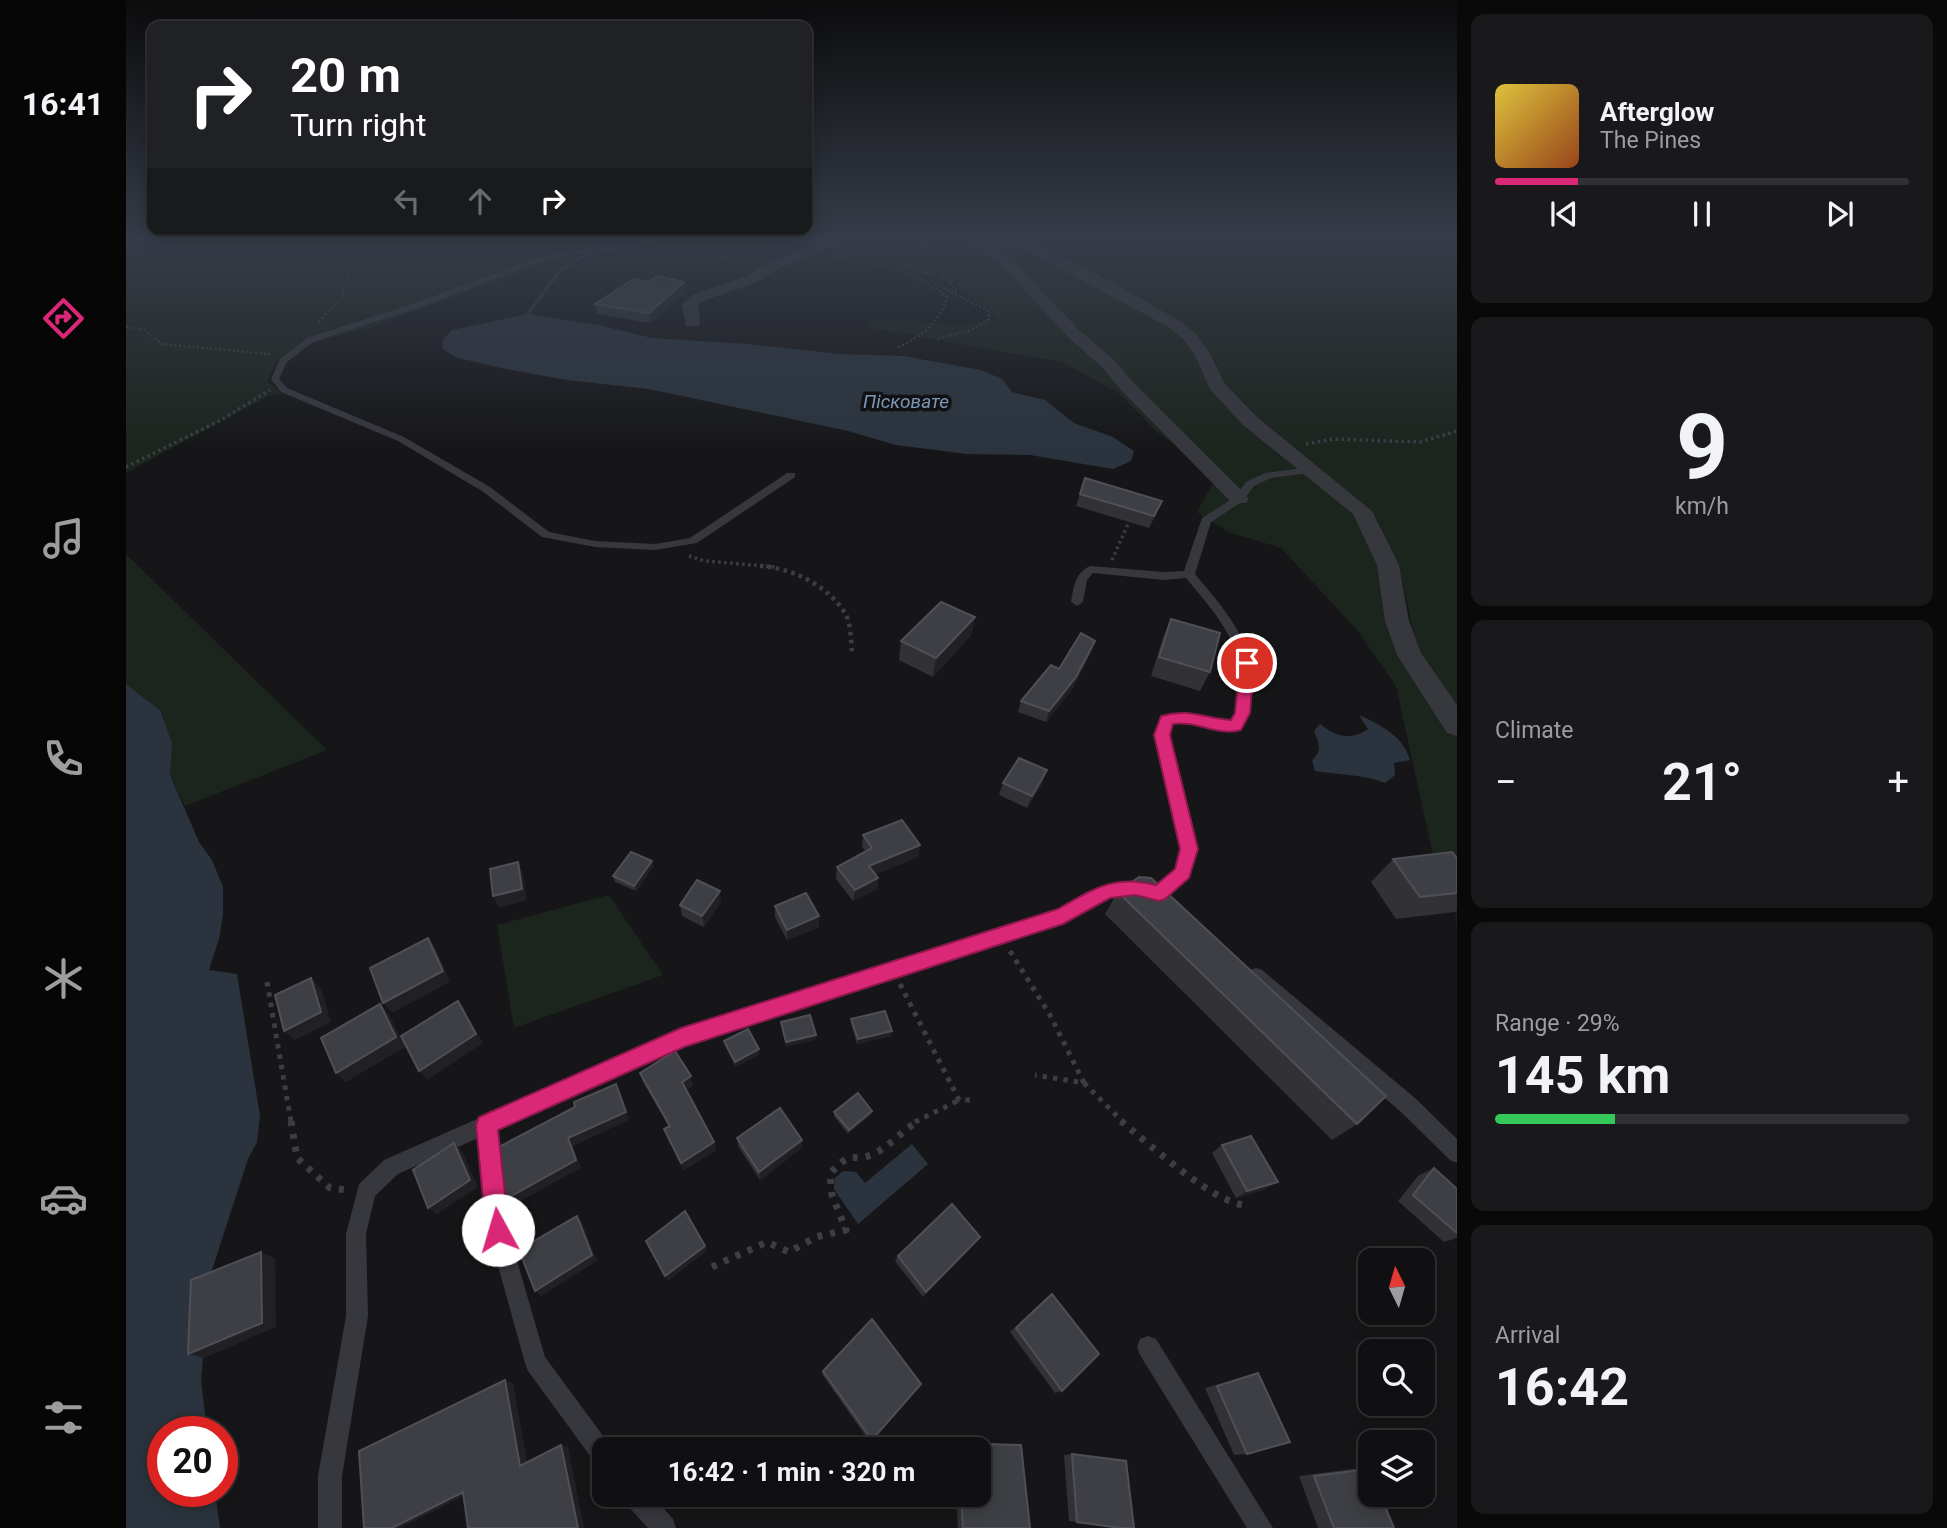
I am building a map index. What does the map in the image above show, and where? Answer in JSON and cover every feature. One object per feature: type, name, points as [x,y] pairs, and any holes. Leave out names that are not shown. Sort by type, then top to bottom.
[{"type":"street","points":[[690,308],[692,323]]},
{"type":"street","points":[[1050,308],[1085,344],[1116,369],[1128,387],[1239,499]]},
{"type":"street","points":[[1145,308],[1176,325],[1191,337],[1203,355],[1216,385],[1250,421],[1362,510],[1388,565],[1397,621],[1409,655],[1457,726]]},
{"type":"lane","points":[[408,308],[310,340],[284,362],[275,379],[284,390],[401,439],[486,489],[547,535],[594,544],[655,547],[693,541],[791,475]]},
{"type":"lane","points":[[1189,574],[1206,520],[1239,499],[1250,484],[1269,475],[1312,470]]},
{"type":"lane","points":[[1077,602],[1081,579],[1090,570],[1108,569],[1169,579],[1189,574]]},
{"type":"lane","points":[[331,1528],[330,1476],[357,1316],[356,1234],[366,1192],[391,1167],[681,1038],[1063,916],[1107,891],[1136,888],[1164,898],[1183,873],[1189,849],[1162,735],[1166,720],[1185,716],[1211,724],[1236,726],[1242,713],[1247,663],[1221,613],[1189,574]]},
{"type":"lane","points":[[1242,964],[1408,1105],[1457,1153]]},
{"type":"lane","points":[[486,1125],[498,1230],[537,1363],[592,1439]]},
{"type":"lane","points":[[1148,1347],[1261,1528]]},
{"type":"lane","points":[[645,1507],[664,1528]]},
{"type":"path","points":[[310,340],[310,331],[331,308]]},
{"type":"path","points":[[897,348],[935,325],[945,308]]},
{"type":"path","points":[[937,339],[982,326],[989,319],[988,311],[983,308]]},
{"type":"path","points":[[126,327],[145,330],[161,344],[265,355],[299,349]]},
{"type":"path","points":[[126,467],[221,420],[280,385]]},
{"type":"path","points":[[1284,449],[1323,439],[1363,438],[1416,443],[1457,431]]},
{"type":"path","points":[[1108,569],[1129,522]]},
{"type":"path","points":[[655,547],[705,561],[775,567],[818,584],[847,615],[852,652]]},
{"type":"path","points":[[1001,936],[1049,1015],[1084,1083],[1110,1112],[1217,1197],[1240,1206],[1249,1205]]},
{"type":"path","points":[[893,970],[959,1100]]},
{"type":"path","points":[[267,982],[297,1157],[330,1188],[366,1192]]},
{"type":"path","points":[[1035,1075],[1084,1083]]},
{"type":"path","points":[[712,1267],[767,1242],[789,1252],[813,1238],[846,1230],[832,1195],[830,1174],[841,1161],[851,1156],[872,1155],[915,1122],[959,1100],[971,1100]]},
{"type":"shaded area","points":[[126,308],[423,308],[369,328],[319,341],[277,361],[267,381],[283,394],[270,395],[126,473]]},
{"type":"shaded area","points":[[984,308],[1139,308],[1188,338],[1210,385],[1356,513],[1379,565],[1404,656],[1457,737],[1457,930],[1455,912],[1441,892],[1396,686],[1357,630],[1281,548],[1228,532],[1197,512],[1213,483],[1196,460],[1157,432],[1119,393],[1062,362],[867,325],[878,319],[967,325],[997,319]]},
{"type":"shaded area","points":[[1151,308],[1457,308],[1457,714],[1419,659],[1403,583],[1377,519],[1353,496],[1276,436],[1220,384],[1217,363],[1181,325]]},
{"type":"shaded area","points":[[126,554],[327,750],[185,806],[170,775],[172,743],[160,710],[126,684]]},
{"type":"shaded area","points":[[609,895],[663,975],[514,1028],[497,925]]},
{"type":"water","name":"Пісковате","points":[[528,314],[598,325],[652,338],[748,344],[840,354],[903,356],[981,370],[1002,379],[1012,392],[1045,400],[1074,423],[1113,437],[1134,451],[1131,461],[1113,469],[1030,455],[967,454],[896,445],[848,431],[649,389],[566,380],[501,368],[455,357],[442,348],[443,339],[452,330]]},
{"type":"water","points":[[126,684],[160,710],[172,743],[170,775],[199,842],[212,860],[223,887],[223,915],[219,939],[209,970],[237,974],[260,1116],[257,1142],[248,1159],[210,1276],[201,1381],[205,1416],[147,1416],[147,1507],[217,1507],[220,1528],[126,1528]]},
{"type":"water","points":[[1359,715],[1383,727],[1397,738],[1407,752],[1410,760],[1394,763],[1395,775],[1385,783],[1360,776],[1315,771],[1312,760],[1318,753],[1319,746],[1314,731],[1320,724],[1344,736],[1362,733],[1368,729]]},
{"type":"water","points":[[912,1144],[928,1164],[858,1224],[834,1189],[835,1178],[843,1171],[856,1172],[865,1183]]},
{"type":"building","points":[[621,308],[654,308],[649,313]]},
{"type":"building","points":[[1085,478],[1162,501],[1154,516],[1080,494]]},
{"type":"building","points":[[941,602],[975,617],[936,658],[901,641]]},
{"type":"building","points":[[1171,619],[1220,633],[1210,672],[1159,657]]},
{"type":"building","points":[[1081,633],[1095,641],[1076,677],[1049,711],[1021,701],[1051,665],[1059,669]]},
{"type":"building","points":[[1019,758],[1047,770],[1032,796],[1003,783]]},
{"type":"building","points":[[902,820],[920,845],[869,866],[878,878],[855,890],[837,867],[872,848],[863,835]]},
{"type":"building","points":[[631,852],[652,861],[634,886],[613,876]]},
{"type":"building","points":[[1452,852],[1457,858],[1457,893],[1420,897],[1393,859]]},
{"type":"building","points":[[518,862],[522,889],[493,896],[490,869]]},
{"type":"building","points":[[1139,877],[1151,878],[1386,1096],[1357,1124],[1118,892]]},
{"type":"building","points":[[697,880],[720,891],[702,916],[680,905]]},
{"type":"building","points":[[806,893],[819,916],[787,930],[775,906]]},
{"type":"building","points":[[428,938],[443,971],[383,1003],[370,968]]},
{"type":"building","points":[[311,978],[321,1012],[284,1031],[275,995]]},
{"type":"building","points":[[458,1001],[476,1034],[419,1071],[401,1036]]},
{"type":"building","points":[[380,1004],[396,1037],[336,1073],[321,1038]]},
{"type":"building","points":[[885,1011],[892,1031],[858,1039],[851,1019]]},
{"type":"building","points":[[810,1015],[816,1035],[786,1042],[781,1022]]},
{"type":"building","points":[[748,1029],[759,1049],[735,1062],[724,1041]]},
{"type":"building","points":[[675,1051],[691,1076],[682,1082],[714,1142],[681,1163],[664,1129],[670,1126],[640,1073]]},
{"type":"building","points":[[616,1084],[626,1112],[568,1138],[576,1160],[506,1199],[497,1171],[495,1149],[575,1107],[574,1102]]},
{"type":"building","points":[[858,1093],[872,1111],[849,1130],[834,1112]]},
{"type":"building","points":[[780,1108],[802,1140],[759,1172],[737,1138]]},
{"type":"building","points":[[1251,1136],[1278,1182],[1247,1191],[1222,1145]]},
{"type":"building","points":[[454,1143],[470,1180],[428,1208],[413,1170]]},
{"type":"building","points":[[1434,1168],[1457,1189],[1457,1233],[1413,1195]]},
{"type":"building","points":[[952,1204],[980,1237],[926,1292],[898,1256]]},
{"type":"building","points":[[685,1211],[705,1246],[665,1276],[646,1241]]},
{"type":"building","points":[[577,1216],[592,1255],[535,1291],[519,1250]]},
{"type":"building","points":[[261,1252],[262,1323],[188,1354],[191,1280]]},
{"type":"building","points":[[1052,1294],[1099,1354],[1062,1391],[1016,1328]]},
{"type":"building","points":[[872,1319],[921,1384],[875,1437],[870,1437],[823,1371]]},
{"type":"building","points":[[1258,1373],[1290,1442],[1247,1454],[1217,1386]]},
{"type":"building","points":[[505,1380],[520,1466],[561,1445],[578,1528],[468,1528],[463,1492],[392,1528],[364,1528],[359,1451]]},
{"type":"building","points":[[991,1444],[1021,1445],[1030,1528],[963,1528],[962,1507],[991,1507]]},
{"type":"building","points":[[1072,1454],[1126,1461],[1134,1528],[1077,1522]]},
{"type":"building","points":[[1358,1470],[1358,1507],[1385,1507],[1394,1528],[1334,1528],[1314,1476]]},
{"type":"waterway","points":[[528,314],[532,308]]},
{"type":"route","points":[[498,1230],[486,1125],[681,1038],[1063,916],[1107,891],[1136,888],[1159,894],[1183,873],[1189,849],[1162,735],[1166,720],[1185,716],[1211,724],[1236,726],[1242,713],[1247,663]]}]
